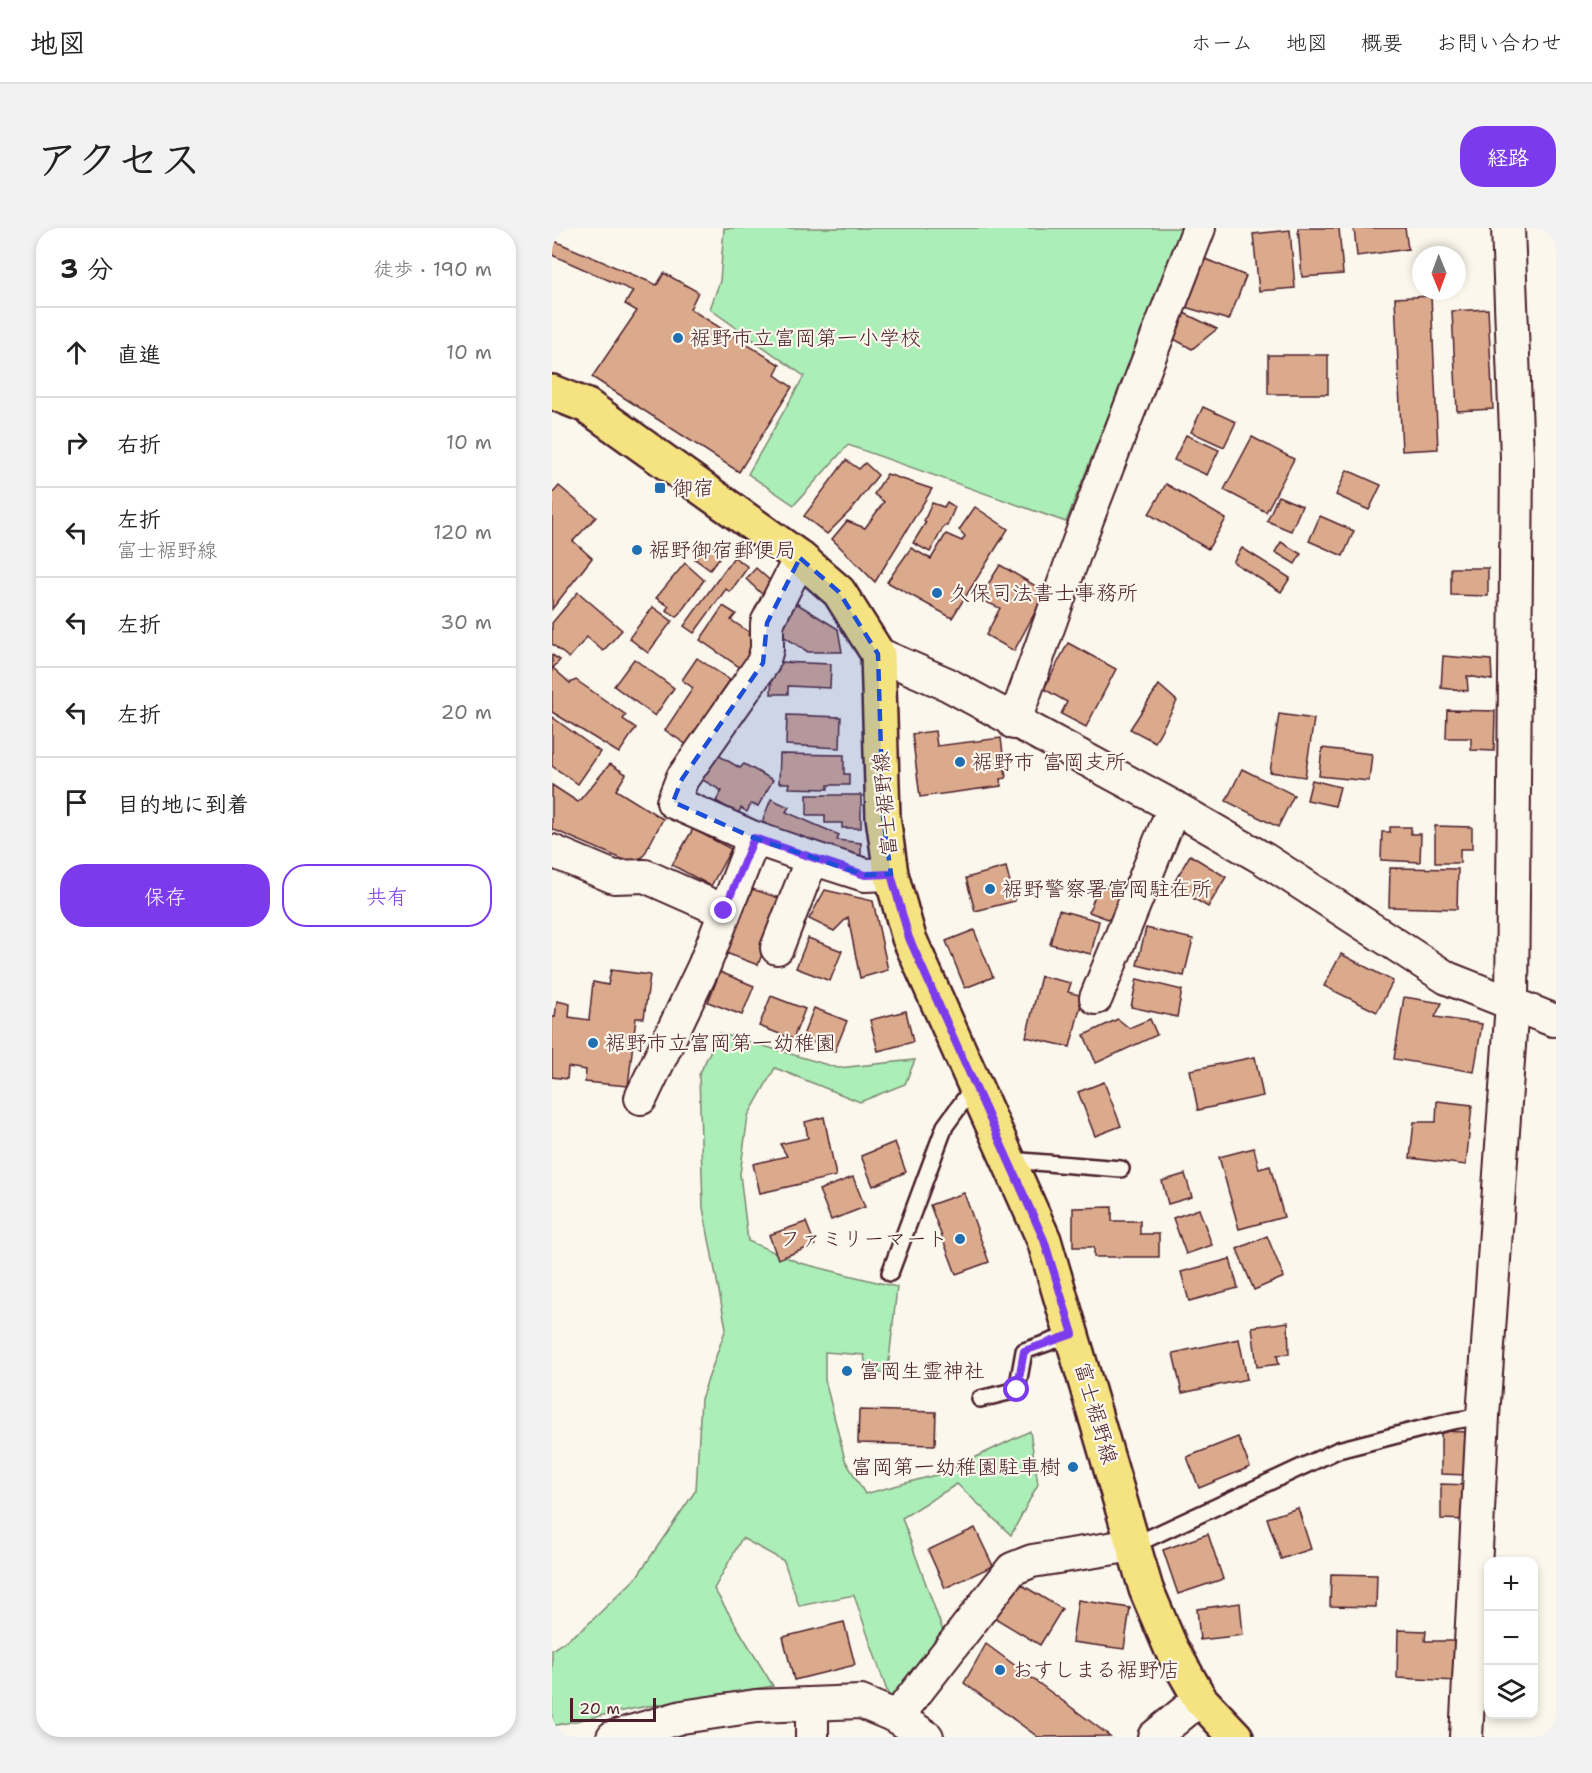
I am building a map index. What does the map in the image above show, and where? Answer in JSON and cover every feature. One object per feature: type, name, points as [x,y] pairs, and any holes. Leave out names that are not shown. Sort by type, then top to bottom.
[{"type":"main road","points":[[552,392],[587,406],[800,558],[839,592],[878,654]]},
{"type":"main road","name":"富士裾野線","points":[[878,654],[883,817],[891,874],[909,938],[1044,1240],[1146,1589],[1171,1648],[1200,1699],[1236,1737]]},
{"type":"street","points":[[1014,723],[1083,530],[1199,228]]},
{"type":"street","points":[[1466,1737],[1483,1416],[1512,1004],[1517,458],[1508,228]]},
{"type":"street","points":[[800,558],[766,623],[767,649],[762,663],[682,779],[673,802],[754,838],[812,858],[865,875],[891,874]]},
{"type":"street","points":[[878,654],[947,684],[1014,723],[1174,807],[1264,859],[1447,978],[1553,1020]]},
{"type":"street","points":[[1096,998],[1174,807]]},
{"type":"street","points":[[640,1098],[704,966],[754,838]]},
{"type":"street","points":[[552,851],[614,878],[645,876],[724,911]]},
{"type":"street","points":[[777,948],[812,858]]},
{"type":"street","points":[[897,1717],[1012,1569],[1032,1561],[1134,1545]]},
{"type":"street","points":[[1154,1737],[1200,1699]]},
{"type":"street","points":[[613,1737],[682,1717],[756,1706],[861,1702],[897,1717],[927,1737]]},
{"type":"street","points":[[812,1704],[812,1737]]},
{"type":"lane","points":[[890,1273],[945,1126],[976,1084]]},
{"type":"lane","points":[[1009,1160],[1121,1169]]},
{"type":"lane","points":[[980,1398],[1017,1390],[1024,1351],[1073,1334]]},
{"type":"lane","points":[[1134,1545],[1338,1449],[1452,1421],[1483,1416]]},
{"type":"highlighted area","points":[[800,558],[839,592],[878,654],[883,817],[891,874],[865,875],[754,838],[673,802],[682,779],[763,663],[767,623]]},
{"type":"green space","points":[[724,228],[1183,228],[1066,522],[848,445],[794,505],[748,474],[804,376],[710,309],[720,281]]},
{"type":"green space","points":[[719,1033],[838,1068],[915,1060],[905,1084],[860,1102],[775,1068],[748,1116],[740,1174],[748,1241],[800,1263],[897,1287],[888,1370],[868,1378],[864,1355],[825,1352],[825,1380],[845,1460],[865,1494],[943,1473],[1030,1431],[1038,1484],[1011,1535],[957,1484],[902,1518],[943,1631],[890,1700],[854,1595],[799,1606],[784,1561],[742,1538],[714,1589],[773,1686],[637,1708],[552,1726],[552,1650],[584,1628],[636,1578],[696,1490],[701,1399],[726,1328],[703,1208],[699,1075]]},
{"type":"building","points":[[1298,228],[1339,228],[1343,274],[1302,277]]},
{"type":"building","points":[[1354,228],[1405,228],[1408,249],[1357,256]]},
{"type":"building","points":[[1290,230],[1295,288],[1259,291],[1253,234]]},
{"type":"building","name":"裾野市立富岡第一小学校","points":[[552,240],[657,285],[664,273],[698,292],[690,309],[780,365],[775,375],[792,387],[739,472],[592,377],[637,311],[625,304],[633,291],[552,255]]},
{"type":"building","points":[[1203,258],[1246,276],[1229,320],[1185,307]]},
{"type":"building","points":[[1412,297],[1412,300],[1431,300],[1438,449],[1402,451],[1395,298]]},
{"type":"building","points":[[1488,309],[1493,409],[1457,411],[1452,311]]},
{"type":"building","points":[[1184,313],[1217,329],[1192,349],[1172,338]]},
{"type":"building","points":[[1268,355],[1328,355],[1328,394],[1268,394]]},
{"type":"building","points":[[1203,407],[1236,422],[1224,447],[1191,432]]},
{"type":"building","points":[[1186,435],[1219,450],[1207,475],[1174,460]]},
{"type":"building","points":[[1252,437],[1294,459],[1266,512],[1224,490]]},
{"type":"building","points":[[846,460],[859,469],[865,463],[878,475],[852,509],[827,534],[804,516]]},
{"type":"building","points":[[1347,470],[1381,485],[1369,510],[1336,495]]},
{"type":"building","points":[[887,474],[932,489],[875,582],[832,539],[847,521],[865,528],[884,502],[874,494]]},
{"type":"building","points":[[1166,484],[1226,519],[1208,549],[1149,514]]},
{"type":"building","points":[[559,486],[596,517],[573,541],[592,558],[552,609],[552,494]]},
{"type":"building","points":[[1278,496],[1302,506],[1291,531],[1267,521]]},
{"type":"building","points":[[947,502],[955,507],[947,526],[944,526],[930,552],[913,543],[926,522],[924,521],[932,503],[944,507]]},
{"type":"building","points":[[975,507],[1008,529],[952,618],[887,582],[911,548],[931,559],[946,534],[962,541],[965,536],[959,530]]},
{"type":"building","points":[[1320,516],[1354,531],[1343,556],[1309,541]]},
{"type":"building","points":[[708,542],[723,553],[710,570],[695,559]]},
{"type":"building","points":[[1281,542],[1301,554],[1295,564],[1275,552]]},
{"type":"building","points":[[1242,548],[1290,578],[1281,592],[1233,562]]},
{"type":"building","points":[[734,557],[748,567],[730,592],[726,589],[694,633],[684,626]]},
{"type":"building","points":[[685,563],[704,580],[677,617],[666,610],[669,606],[656,598]]},
{"type":"building","points":[[1000,565],[1046,592],[1014,651],[986,635],[1000,608],[979,599]]},
{"type":"building","points":[[756,568],[775,585],[764,596],[746,579]]},
{"type":"building","points":[[1451,568],[1488,568],[1488,596],[1451,595]]},
{"type":"building","points":[[578,592],[622,630],[603,651],[587,637],[569,658],[552,644],[552,623]]},
{"type":"building","points":[[796,603],[838,629],[842,652],[808,652],[778,633]]},
{"type":"building","points":[[723,606],[736,614],[731,620],[749,632],[748,635],[753,639],[747,664],[741,668],[700,640]]},
{"type":"building","points":[[653,607],[672,621],[648,653],[629,638]]},
{"type":"building","points":[[1068,643],[1116,669],[1086,727],[1061,714],[1067,702],[1044,689]]},
{"type":"building","points":[[552,655],[560,660],[553,668],[570,683],[576,680],[626,715],[623,719],[636,728],[619,753],[552,712]]},
{"type":"building","points":[[1443,656],[1491,660],[1492,680],[1467,676],[1468,691],[1441,688]]},
{"type":"building","points":[[697,658],[730,680],[712,706],[716,708],[690,747],[665,730],[693,688],[682,680]]},
{"type":"building","points":[[634,659],[674,688],[655,716],[614,686]]},
{"type":"building","points":[[779,662],[831,664],[830,688],[788,686],[788,694],[771,694],[772,670],[779,670]]},
{"type":"building","points":[[1159,685],[1177,701],[1155,742],[1130,729]]},
{"type":"building","points":[[1447,710],[1495,711],[1494,751],[1471,750],[1471,738],[1446,738]]},
{"type":"building","points":[[1279,714],[1314,719],[1305,777],[1270,772]]},
{"type":"building","points":[[787,715],[841,717],[840,748],[786,745]]},
{"type":"building","points":[[552,717],[600,752],[578,784],[552,766]]},
{"type":"building","name":"裾野市 富岡支所","points":[[935,731],[937,746],[1001,738],[1006,778],[1000,779],[1001,786],[920,797],[912,734]]},
{"type":"building","points":[[1322,748],[1372,754],[1369,781],[1319,776]]},
{"type":"building","points":[[716,754],[740,768],[744,764],[773,780],[758,806],[751,804],[747,812],[741,808],[738,814],[716,801],[722,791],[701,779]]},
{"type":"building","points":[[780,754],[844,755],[844,774],[849,774],[849,785],[828,785],[828,789],[789,788],[790,783],[779,783]]},
{"type":"building","points":[[610,764],[626,774],[616,790],[663,819],[643,857],[629,862],[552,829],[552,785],[578,802]]},
{"type":"building","points":[[1242,769],[1294,795],[1278,827],[1226,801]]},
{"type":"building","points":[[1312,780],[1340,787],[1335,806],[1307,800]]},
{"type":"building","points":[[807,795],[861,795],[861,828],[842,828],[842,823],[825,823],[825,815],[807,815]]},
{"type":"building","points":[[771,799],[789,807],[786,812],[839,835],[837,840],[861,843],[861,859],[844,858],[762,822]]},
{"type":"building","points":[[1435,826],[1472,827],[1472,849],[1460,849],[1460,863],[1435,863]]},
{"type":"building","points":[[1390,827],[1411,827],[1411,834],[1421,834],[1420,862],[1381,860],[1382,832],[1390,832]]},
{"type":"building","points":[[693,829],[731,849],[711,886],[672,865]]},
{"type":"building","points":[[1190,855],[1226,877],[1208,907],[1172,886]]},
{"type":"building","name":"裾野警察署富岡駐在所","points":[[1006,867],[1015,901],[975,911],[966,878]]},
{"type":"building","points":[[1390,868],[1458,869],[1457,909],[1389,907]]},
{"type":"building","points":[[1099,884],[1129,895],[1119,923],[1089,912]]},
{"type":"building","points":[[749,888],[782,899],[758,965],[726,953]]},
{"type":"building","points":[[825,890],[873,901],[888,970],[860,978],[848,917],[834,931],[809,919]]},
{"type":"building","points":[[1059,910],[1099,921],[1091,954],[1050,944]]},
{"type":"building","points":[[1146,928],[1193,939],[1184,976],[1137,965]]},
{"type":"building","points":[[974,930],[993,977],[965,988],[946,941]]},
{"type":"building","points":[[808,938],[842,951],[830,981],[796,968]]},
{"type":"building","points":[[1341,954],[1393,981],[1377,1012],[1324,986]]},
{"type":"building","name":"裾野市立富岡第一幼稚園","points":[[611,970],[650,975],[644,1018],[636,1018],[628,1086],[585,1082],[586,1070],[568,1067],[567,1079],[552,1077],[552,1017],[555,1017],[557,1001],[570,1004],[569,1017],[589,1020],[593,982],[608,985]]},
{"type":"building","points":[[720,972],[754,986],[742,1015],[708,1002]]},
{"type":"building","points":[[1041,976],[1071,983],[1068,992],[1083,996],[1070,1047],[1026,1037]]},
{"type":"building","points":[[1137,979],[1182,990],[1177,1017],[1131,1007]]},
{"type":"building","points":[[771,996],[805,1009],[793,1039],[759,1026]]},
{"type":"building","points":[[1404,997],[1442,1003],[1435,1017],[1482,1024],[1474,1072],[1394,1059]]},
{"type":"building","points":[[814,1008],[847,1021],[835,1051],[802,1038]]},
{"type":"building","points":[[906,1011],[913,1042],[878,1051],[870,1020]]},
{"type":"building","points":[[1118,1019],[1129,1028],[1150,1019],[1157,1035],[1096,1063],[1084,1035]]},
{"type":"building","points":[[1255,1057],[1263,1096],[1198,1110],[1190,1070]]},
{"type":"building","points":[[1104,1082],[1121,1126],[1095,1136],[1078,1092]]},
{"type":"building","points":[[1437,1101],[1472,1105],[1466,1165],[1410,1158],[1414,1122],[1436,1122]]},
{"type":"building","points":[[824,1117],[836,1176],[760,1193],[753,1164],[787,1156],[780,1144],[808,1138],[805,1122]]},
{"type":"building","points":[[895,1142],[906,1172],[873,1186],[861,1156]]},
{"type":"building","points":[[1254,1148],[1259,1169],[1270,1166],[1284,1217],[1239,1229],[1219,1157]]},
{"type":"building","points":[[1185,1174],[1192,1197],[1168,1204],[1162,1181]]},
{"type":"building","points":[[853,1177],[865,1207],[831,1220],[819,1190]]},
{"type":"building","points":[[964,1193],[989,1262],[956,1274],[930,1205]]},
{"type":"building","points":[[1112,1207],[1112,1221],[1140,1221],[1140,1234],[1159,1234],[1159,1257],[1094,1257],[1094,1247],[1073,1247],[1073,1208]]},
{"type":"building","points":[[1199,1209],[1212,1245],[1186,1254],[1173,1218]]},
{"type":"building","points":[[806,1222],[815,1245],[778,1259],[769,1235]]},
{"type":"building","points":[[1267,1236],[1284,1277],[1254,1290],[1237,1249]]},
{"type":"building","points":[[1230,1259],[1238,1288],[1189,1301],[1181,1272]]},
{"type":"building","points":[[1288,1322],[1289,1354],[1277,1355],[1279,1364],[1257,1367],[1252,1327]]},
{"type":"building","points":[[1239,1339],[1247,1379],[1182,1393],[1173,1353]]},
{"type":"building","points":[[859,1410],[936,1412],[935,1445],[858,1443]]},
{"type":"building","points":[[1441,1431],[1468,1432],[1467,1475],[1441,1474]]},
{"type":"building","points":[[1238,1437],[1250,1467],[1199,1488],[1187,1457]]},
{"type":"building","points":[[1441,1484],[1468,1485],[1467,1520],[1441,1519]]},
{"type":"building","points":[[1298,1508],[1311,1549],[1281,1559],[1267,1518]]},
{"type":"building","points":[[975,1528],[993,1566],[945,1588],[928,1550]]},
{"type":"building","points":[[1208,1534],[1223,1579],[1178,1594],[1163,1550]]},
{"type":"building","points":[[1331,1574],[1377,1575],[1376,1607],[1330,1606]]},
{"type":"building","points":[[1017,1582],[1062,1609],[1040,1645],[995,1618]]},
{"type":"building","points":[[1078,1600],[1130,1608],[1124,1649],[1072,1642]]},
{"type":"building","points":[[1240,1603],[1243,1635],[1200,1640],[1197,1609]]},
{"type":"building","points":[[844,1622],[855,1665],[794,1680],[783,1637]]},
{"type":"building","points":[[1398,1630],[1426,1631],[1425,1641],[1458,1641],[1457,1681],[1397,1678]]},
{"type":"building","points":[[986,1644],[1110,1736],[1038,1737],[964,1683]]},
{"type":"place","name":"裾野市立富岡第一小学校","points":[[678,338]]},
{"type":"place","name":"御宿","points":[[660,488]]},
{"type":"place","name":"裾野御宿郵便局","points":[[637,550]]},
{"type":"place","name":"久保司法書士事務所","points":[[937,593]]},
{"type":"place","name":"裾野市 富岡支所","points":[[960,762]]},
{"type":"place","name":"裾野警察署富岡駐在所","points":[[990,889]]},
{"type":"place","name":"裾野市立富岡第一幼稚園","points":[[593,1043]]},
{"type":"place","name":"ファミリーマート","points":[[960,1239]]},
{"type":"place","name":"富岡生霊神社","points":[[847,1371]]},
{"type":"place","name":"富岡第一幼稚園駐車樹","points":[[1073,1467]]},
{"type":"place","name":"おすしまる裾野店","points":[[1000,1670]]},
{"type":"route","points":[[724,911],[754,838],[865,875],[891,874],[909,938],[1044,1240],[1073,1334],[1024,1351],[1017,1390]]}]
